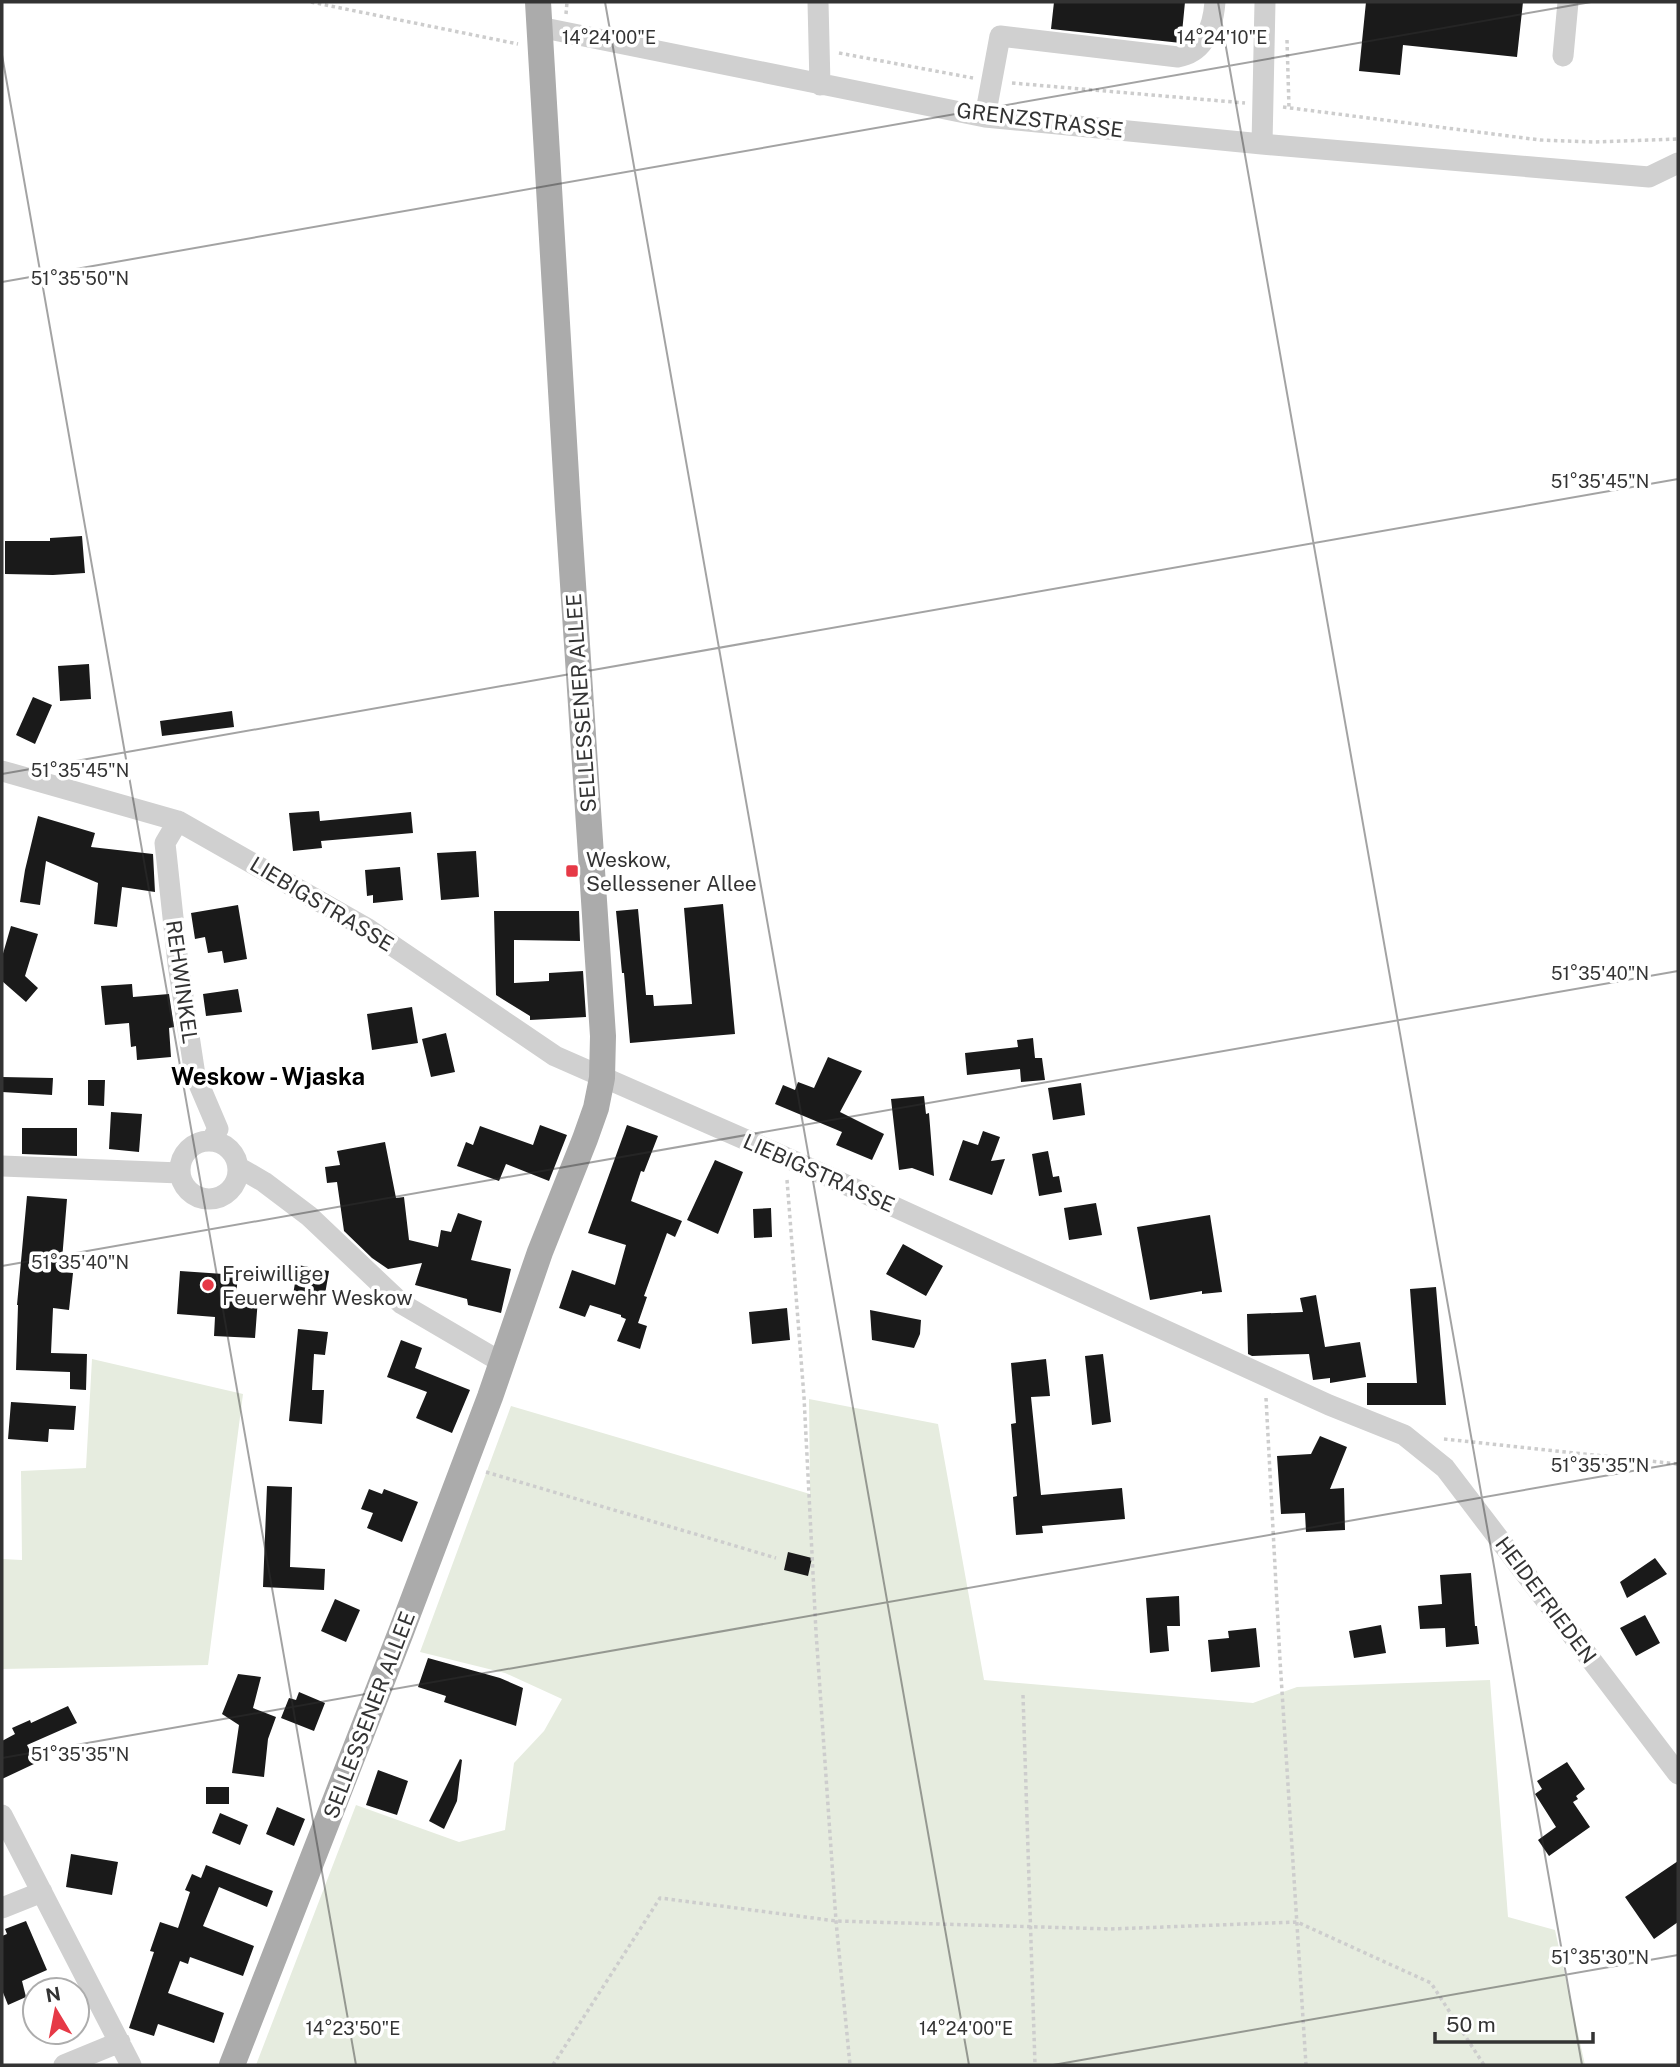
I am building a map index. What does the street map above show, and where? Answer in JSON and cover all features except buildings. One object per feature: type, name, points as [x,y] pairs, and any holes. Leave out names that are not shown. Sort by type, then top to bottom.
[{"type":"main road","name":"SELLESSENER ALLEE","points":[[232,2065],[464,1465],[540,1252],[596,1108],[602,1078],[602,1010],[539,26]]},
{"type":"street","points":[[818,2],[820,85]]},
{"type":"street","points":[[985,117],[1000,36],[1178,57],[1191,54],[1204,43],[1214,17],[1215,2]]},
{"type":"street","points":[[1262,144],[1265,2]]},
{"type":"street","points":[[1563,56],[1568,2]]},
{"type":"street","name":"GRENZSTRASSE","points":[[539,26],[985,117],[1649,177],[1678,163]]},
{"type":"street","name":"LIEBIGSTRASSE","points":[[2,771],[178,821],[368,929],[555,1056],[785,1157],[1329,1405],[1404,1434]]},
{"type":"street","name":"REHWINKEL","points":[[178,821],[165,843],[178,964],[195,1075],[218,1129],[211,1141]]},
{"type":"street","points":[[211,1141],[219,1142],[233,1152],[239,1167],[233,1187],[217,1198],[197,1196],[183,1182],[180,1173],[185,1153],[192,1146],[211,1141]]},
{"type":"street","points":[[2,1166],[180,1173]]},
{"type":"street","points":[[239,1167],[309,1216],[402,1304],[501,1362]]},
{"type":"street","name":"HEIDEFRIEDEN","points":[[1404,1434],[1445,1468],[1678,1774]]},
{"type":"street","points":[[2,1815],[131,2065]]},
{"type":"street","points":[[2,1908],[42,1892]]},
{"type":"street","points":[[64,2065],[120,2042]]},
{"type":"path","points":[[311,2],[539,26]]},
{"type":"path","points":[[1287,28],[1289,108]]},
{"type":"path","points":[[785,1157],[804,1398],[816,1632],[836,1921],[850,2065]]},
{"type":"path","points":[[1265,1375],[1306,2065]]},
{"type":"path","points":[[1404,1434],[1678,1464]]},
{"type":"path","points":[[464,1465],[776,1558]]},
{"type":"path","points":[[1023,1695],[1035,2065]]},
{"type":"path","points":[[553,2065],[660,1898],[836,1921],[1110,1929],[1297,1922],[1431,1983],[1484,2065]]},
{"type":"shaded area","points":[[92,1359],[243,1394],[208,1665],[2,1669],[2,1559],[22,1560],[21,1471],[86,1468]]},
{"type":"shaded area","points":[[809,1399],[938,1424],[984,1680],[1253,1703],[1297,1687],[1490,1680],[1508,1917],[1555,1930],[1585,2065],[256,2065],[356,1805],[459,1842],[505,1830],[514,1763],[544,1731],[562,1699],[505,1673],[420,1652],[511,1406],[810,1494]]},
{"type":"place","name":"Weskow, Sellessener Allee","points":[[572,871]]},
{"type":"place","name":"Freiwillige Feuerwehr Weskow","points":[[208,1285]]},
{"type":"district","name":"Weskow - Wjaska","points":[[268,1076]]}]
